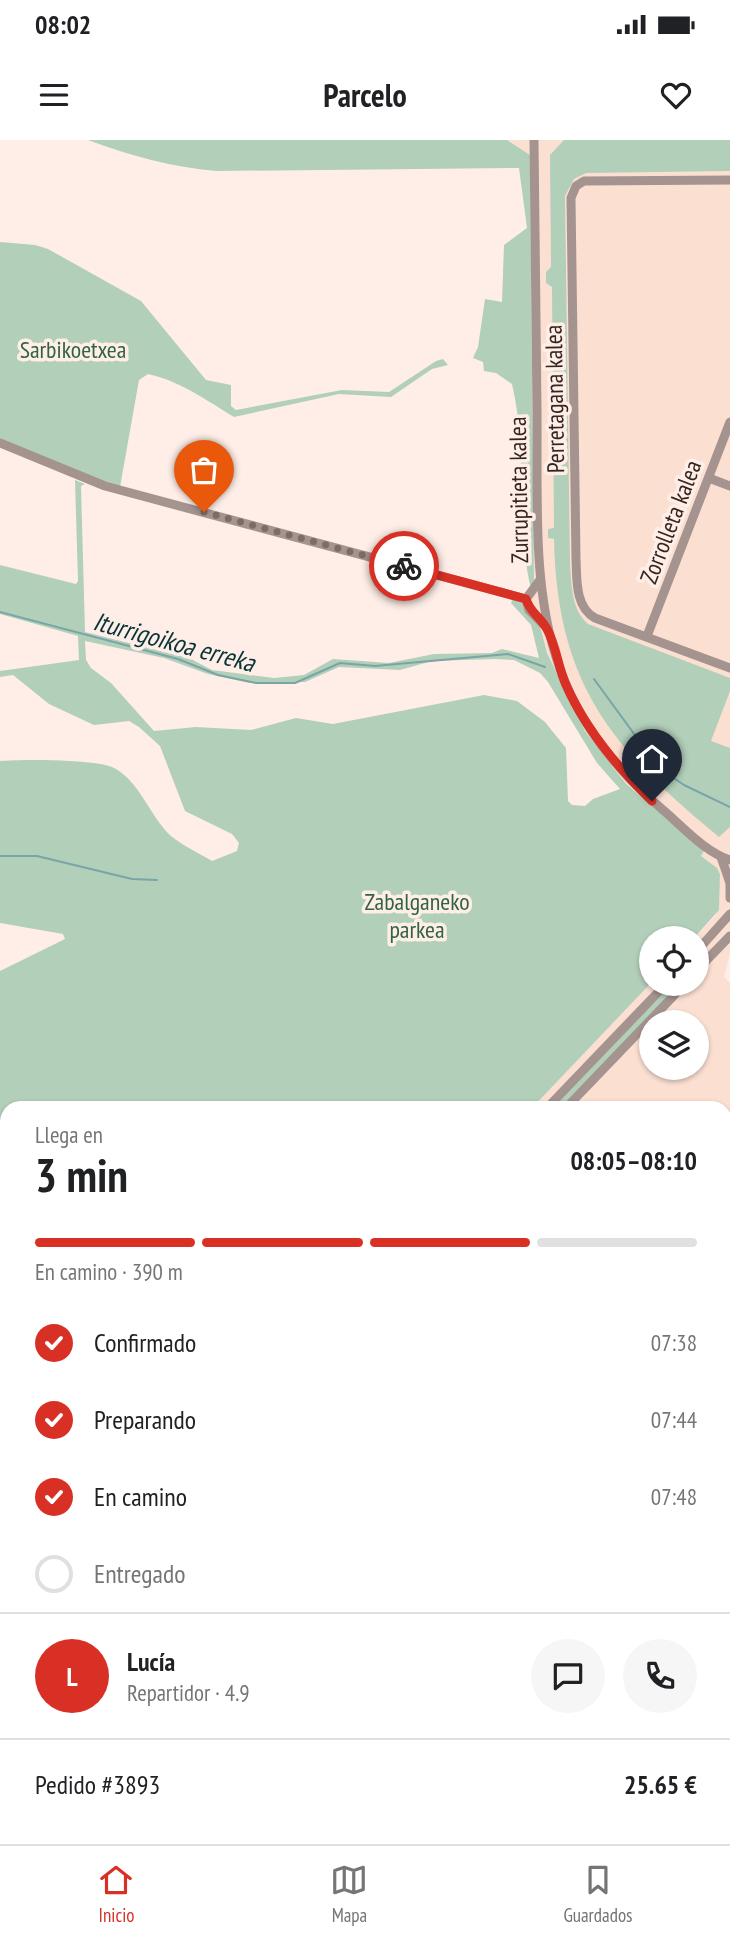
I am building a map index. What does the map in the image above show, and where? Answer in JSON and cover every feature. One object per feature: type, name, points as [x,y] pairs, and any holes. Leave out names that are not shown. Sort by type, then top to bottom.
[{"type":"street","name":"Zurrupitieta kalea","points":[[534,140],[540,580],[547,628],[566,686],[600,743],[632,781],[725,859],[730,898]]},
{"type":"street","name":"Perretagana kalea","points":[[730,180],[584,181],[576,186],[571,198],[578,587],[584,608],[589,614],[730,668]]},
{"type":"street","name":"Zorrolleta kalea","points":[[648,636],[730,422]]},
{"type":"street","points":[[0,443],[105,486],[526,599]]},
{"type":"street","points":[[709,478],[730,486]]},
{"type":"street","points":[[526,599],[540,580]]},
{"type":"street","points":[[526,599],[529,610],[547,628]]},
{"type":"street","points":[[709,937],[730,914]]},
{"type":"street","points":[[709,958],[730,936]]},
{"type":"street","points":[[554,1101],[654,996]]},
{"type":"street","points":[[573,1101],[673,996]]},
{"type":"shaded area","points":[[507,140],[730,140],[730,953],[724,977],[730,983],[730,1101],[539,1101],[639,996],[709,996],[709,926],[705,926],[716,915],[720,874],[701,856],[703,851],[626,784],[585,731],[547,653],[540,626],[524,595],[534,580],[530,156]]},
{"type":"green space","points":[[88,140],[507,140],[530,155],[534,580],[531,589],[526,564],[517,409],[512,384],[496,373],[484,371],[483,362],[473,358],[478,347],[485,299],[502,302],[504,245],[527,228],[519,168],[217,171],[151,160]]},
{"type":"green space","points":[[564,140],[730,140],[730,171],[586,173],[574,179],[565,196],[570,565],[573,597],[578,611],[588,624],[730,678],[730,691],[711,741],[730,748],[730,827],[719,837],[648,774],[621,742],[598,709],[579,674],[566,634],[558,590],[554,539],[548,538],[548,529],[554,528],[552,287],[546,283],[546,272],[551,267],[550,155]]},
{"type":"green space","name":"Sarbikoetxea","points":[[0,242],[48,249],[141,301],[206,380],[231,385],[231,406],[236,410],[342,390],[389,392],[436,361],[443,359],[448,365],[432,369],[391,397],[339,394],[234,417],[182,386],[148,374],[139,380],[120,487],[82,476],[0,440]]},
{"type":"green space","name":"Zabalganeko parkea","points":[[75,480],[85,484],[81,486],[85,632],[189,658],[212,670],[274,678],[304,675],[333,659],[389,663],[434,654],[492,653],[502,649],[539,658],[531,625],[511,603],[513,598],[519,597],[540,626],[547,653],[585,731],[626,784],[704,851],[701,856],[717,868],[720,874],[719,910],[705,926],[639,926],[639,996],[539,1101],[0,1101],[0,971],[65,939],[63,934],[0,923],[0,761],[74,761],[112,767],[130,780],[164,828],[186,846],[212,861],[237,851],[239,843],[232,834],[185,811],[160,746],[139,727],[129,721],[94,725],[49,704],[13,675],[0,677],[0,671],[79,660],[78,636],[0,614],[0,565],[76,584]],"holes":[[[85,641],[164,658],[208,674],[250,683],[305,682],[339,667],[400,670],[432,661],[514,660],[540,673],[548,682],[597,763],[620,789],[593,799],[585,806],[572,805],[568,801],[566,748],[545,722],[517,701],[484,695],[333,724],[296,718],[251,730],[196,727],[154,731],[111,683],[91,668],[86,660]]]},
{"type":"green space","points":[[659,996],[668,996],[655,1010],[646,1010]]},
{"type":"green space","points":[[639,1017],[639,1027],[568,1101],[559,1101]]},
{"type":"waterway","name":"Iturrigoikoa erreka","points":[[0,612],[178,659],[218,675],[256,683],[295,683],[340,663],[375,666],[508,654],[545,667]]},
{"type":"waterway","name":"Iturrigoikoa erreka","points":[[594,679],[659,768],[684,785],[730,807]]},
{"type":"waterway","points":[[0,856],[37,856],[132,879],[157,880]]},
{"type":"way so far","points":[[204,512],[404,566]]},
{"type":"route","points":[[404,566],[526,599],[529,610],[547,628],[566,686],[588,725],[615,763],[652,801]]}]
